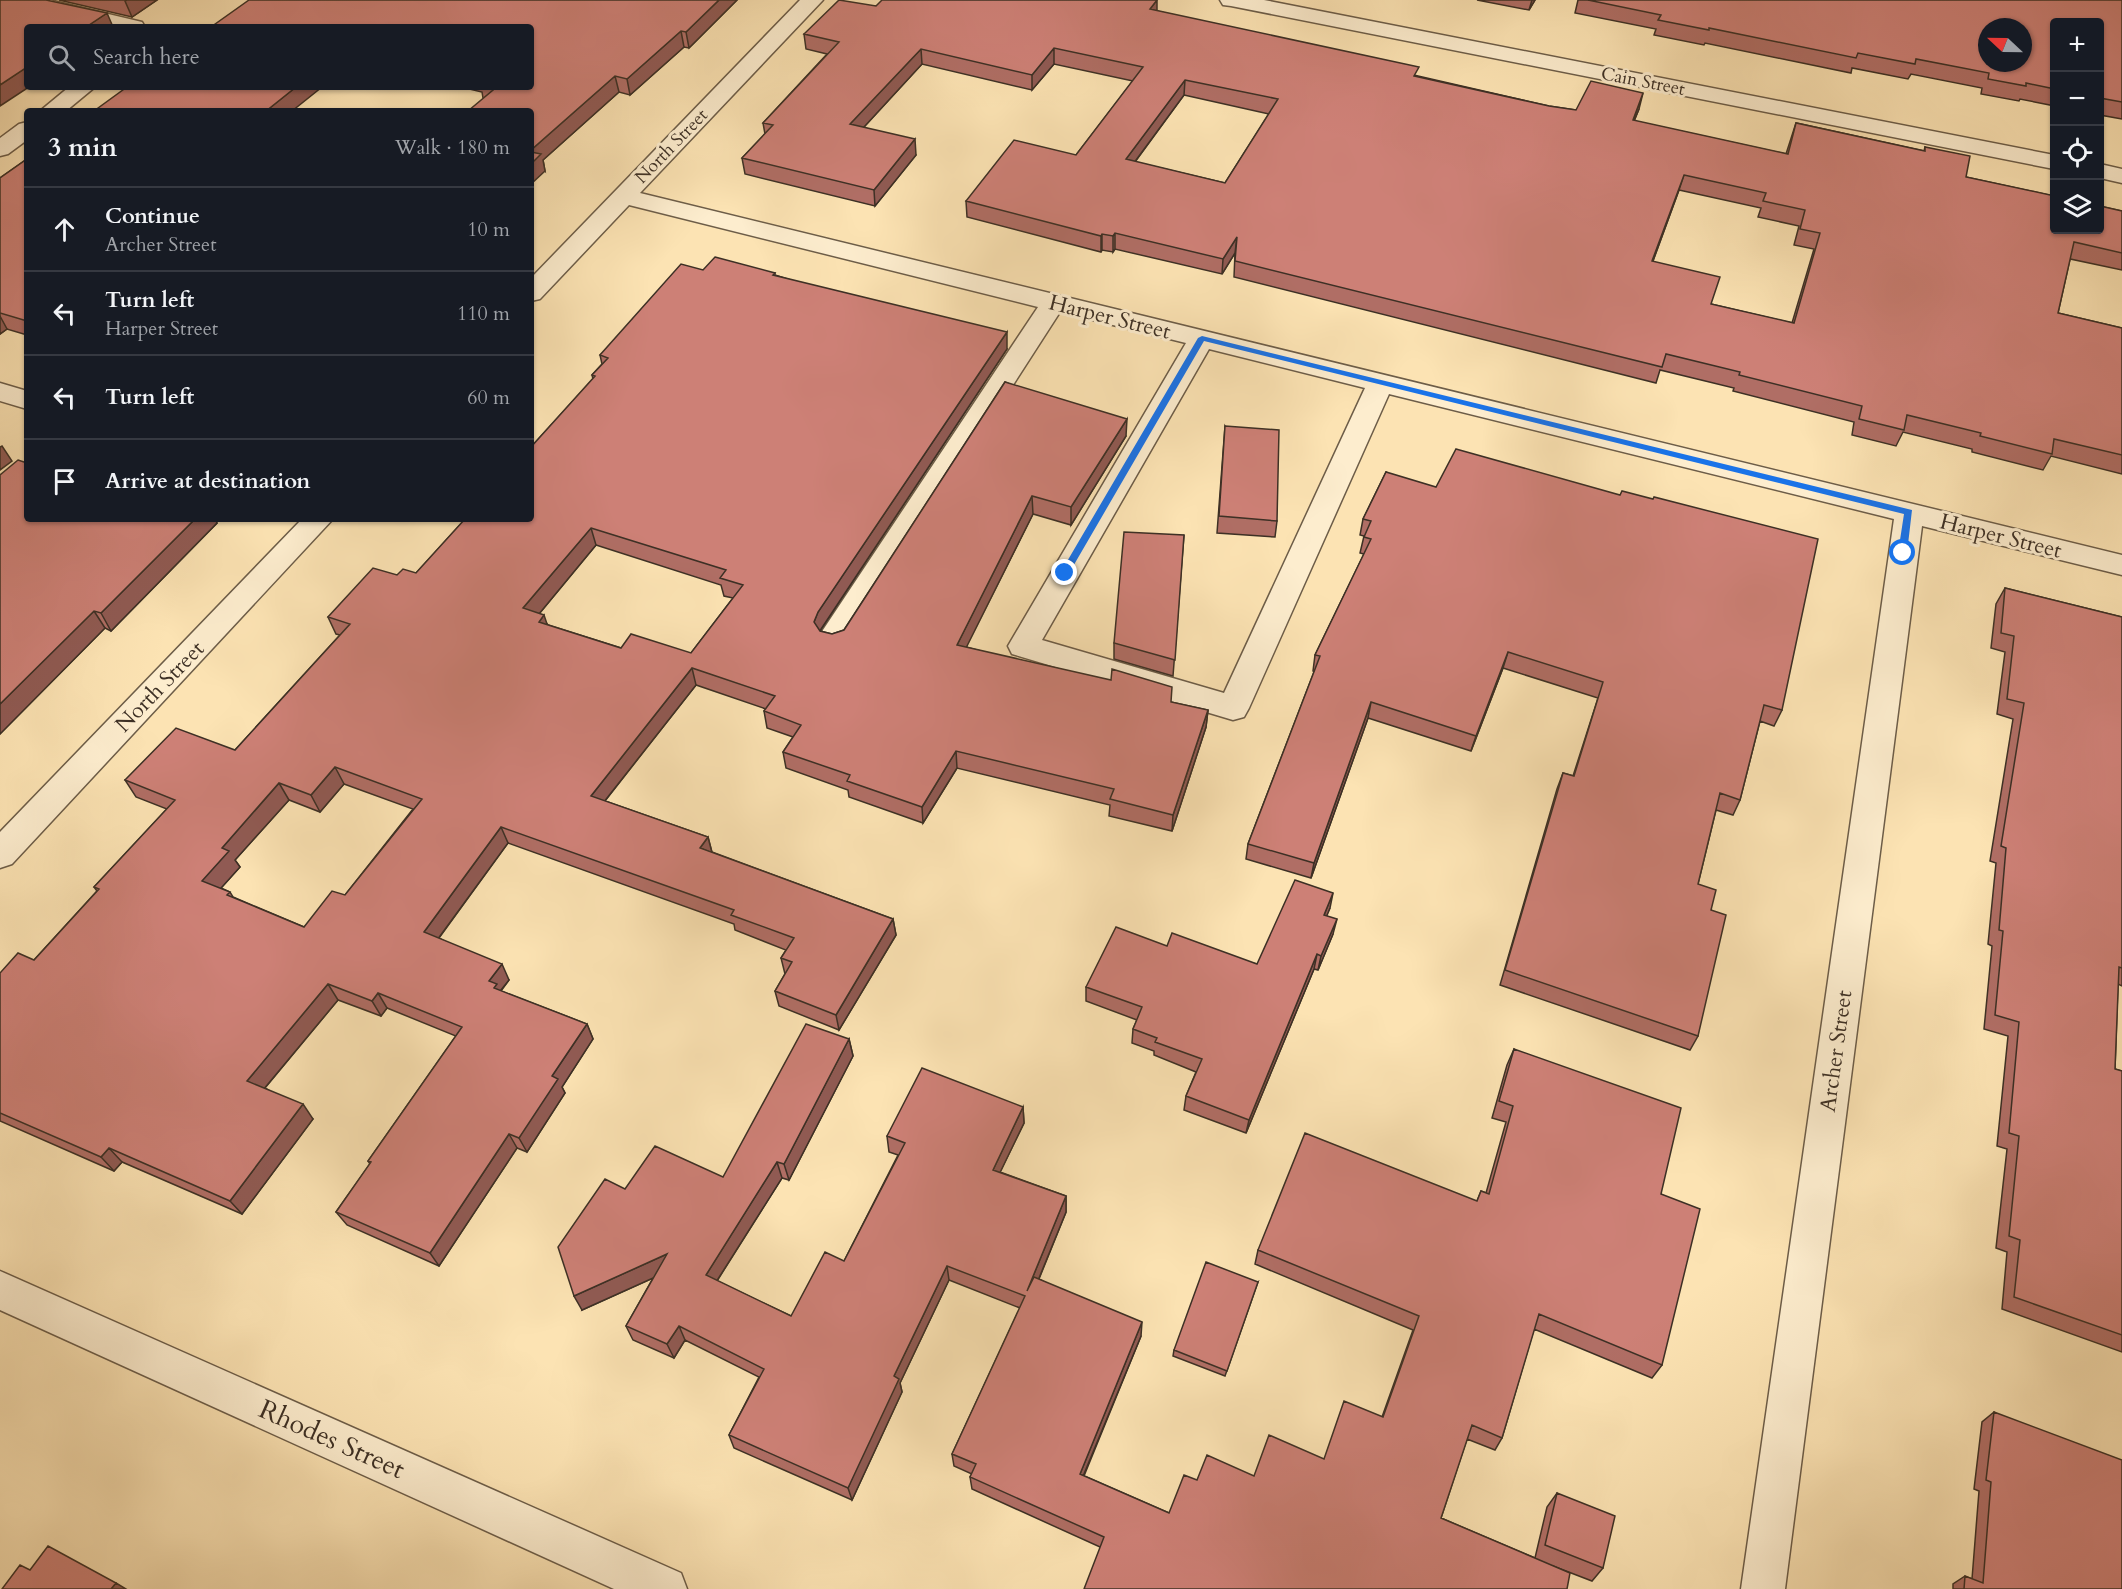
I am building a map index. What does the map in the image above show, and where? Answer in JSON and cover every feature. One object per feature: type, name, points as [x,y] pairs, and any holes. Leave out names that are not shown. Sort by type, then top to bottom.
[{"type":"street","points":[[23,0],[122,24]]},
{"type":"street","name":"North Street","points":[[534,290],[812,0]]},
{"type":"street","name":"Cain Street","points":[[1231,0],[2050,161]]},
{"type":"street","points":[[55,108],[80,90]]},
{"type":"street","points":[[0,148],[24,131]]},
{"type":"street","points":[[2104,172],[2122,176]]},
{"type":"street","name":"Harper Street","points":[[622,196],[2122,565]]},
{"type":"street","points":[[834,638],[1054,302]]},
{"type":"street","points":[[1202,338],[1023,646],[1233,708],[1381,382]]},
{"type":"street","points":[[0,392],[24,399]]},
{"type":"street","name":"Archer Street","points":[[1763,1589],[1909,512]]},
{"type":"street","name":"North Street","points":[[0,854],[316,522]]},
{"type":"street","name":"Rhodes Street","points":[[0,1290],[665,1589]]},
{"type":"building","points":[[0,0],[46,0],[107,13],[90,24],[24,24],[24,69],[0,85]]},
{"type":"building","points":[[249,0],[719,0],[686,32],[681,31],[627,79],[615,76],[534,147],[534,108],[472,108],[493,90],[534,90],[534,24],[215,24]]},
{"type":"building","points":[[839,0],[876,6],[882,0],[1157,0],[1150,9],[1419,67],[1414,76],[1549,106],[1576,110],[1591,81],[1643,93],[1633,120],[1788,154],[1796,123],[1925,151],[1925,147],[1970,156],[1966,177],[2050,195],[2050,234],[2104,234],[2104,207],[2122,211],[2122,253],[2074,242],[2058,313],[2122,328],[2122,455],[2054,439],[2052,454],[1980,436],[1981,433],[1907,415],[1904,430],[1859,419],[1862,406],[1739,375],[1740,372],[1666,354],[1662,367],[1235,261],[1237,237],[1223,259],[1115,233],[1113,236],[1102,234],[1101,236],[966,201],[1014,140],[1076,155],[1143,67],[1054,48],[1032,75],[921,49],[850,124],[915,139],[874,190],[742,158],[773,125],[763,123],[839,42],[804,34]],"holes":[[[1185,80],[1278,99],[1225,183],[1126,159]],[[1684,175],[1766,193],[1763,201],[1805,210],[1800,229],[1820,233],[1794,323],[1711,304],[1720,277],[1652,261]]]},
{"type":"building","points":[[1588,0],[2122,0],[2122,102],[2104,99],[2104,18],[2050,18],[2050,88],[1988,79],[1989,73],[1984,72],[2032,72],[2032,18],[1978,18],[1978,71],[1916,59],[1915,64],[1858,53],[1856,58],[1658,20],[1661,15]]},
{"type":"building","points":[[123,90],[292,90],[270,108],[98,108]]},
{"type":"building","points":[[534,153],[541,154],[534,161]]},
{"type":"building","points":[[24,161],[24,320],[0,313],[0,178]]},
{"type":"building","points":[[715,257],[775,273],[773,275],[1007,332],[818,612],[814,622],[820,631],[832,634],[844,630],[1005,382],[1127,419],[1071,507],[1032,496],[957,645],[1111,680],[1112,669],[1172,687],[1171,702],[1208,710],[1173,815],[1110,799],[1114,789],[956,751],[922,807],[847,781],[850,775],[783,752],[801,725],[764,711],[775,696],[692,668],[591,796],[708,837],[700,848],[893,919],[836,1015],[775,991],[792,962],[781,958],[794,938],[731,915],[734,910],[501,827],[424,932],[502,964],[489,981],[497,984],[494,988],[587,1024],[552,1076],[558,1079],[519,1138],[509,1134],[430,1253],[336,1212],[371,1162],[368,1161],[462,1027],[378,993],[372,1001],[328,984],[247,1081],[303,1104],[230,1201],[109,1148],[101,1157],[0,1113],[0,973],[18,953],[34,960],[99,889],[94,887],[175,800],[125,780],[176,728],[235,750],[350,624],[328,617],[373,568],[397,575],[403,569],[416,573],[462,522],[534,522],[534,444],[595,376],[592,375],[608,358],[600,355],[681,264],[703,270]],"holes":[[[591,528],[726,570],[720,578],[743,585],[691,653],[631,634],[621,648],[539,622],[544,615],[523,608]],[[335,767],[422,799],[345,895],[332,891],[304,927],[227,895],[230,892],[202,881],[229,851],[222,848],[279,783],[311,795]]]},
{"type":"building","points":[[1225,426],[1279,430],[1277,521],[1219,516]]},
{"type":"building","points":[[1456,449],[1620,495],[1622,491],[1653,499],[1654,497],[1818,539],[1782,710],[1764,705],[1740,800],[1720,793],[1698,884],[1716,890],[1711,910],[1726,915],[1698,1036],[1505,970],[1563,773],[1574,776],[1603,682],[1508,652],[1476,736],[1371,702],[1314,863],[1248,844],[1320,656],[1315,655],[1371,539],[1364,537],[1371,521],[1363,519],[1386,472],[1436,487]]},
{"type":"building","points":[[18,460],[24,462],[24,522],[192,522],[101,613],[94,611],[0,704],[0,475]]},
{"type":"building","points":[[1124,532],[1184,535],[1175,660],[1114,643]]},
{"type":"building","points":[[2005,588],[2122,617],[2122,968],[2119,967],[2115,1069],[2122,1071],[2122,1335],[2014,1297],[2020,1240],[2009,1236],[2019,1136],[2009,1133],[2019,1022],[1995,1015],[2003,931],[1999,930],[2006,848],[2001,846],[2024,703],[2007,699],[2014,636],[2001,633]]},
{"type":"building","points":[[1295,880],[1333,893],[1324,915],[1337,919],[1321,956],[1317,954],[1249,1120],[1186,1096],[1202,1059],[1155,1042],[1157,1038],[1133,1029],[1142,1007],[1086,987],[1116,927],[1167,946],[1172,933],[1257,964]]},
{"type":"building","points":[[806,1024],[849,1039],[784,1164],[777,1162],[706,1275],[791,1316],[825,1252],[844,1261],[905,1143],[887,1136],[922,1068],[1023,1107],[993,1170],[1066,1196],[1027,1291],[1034,1277],[1142,1322],[1080,1474],[1169,1513],[1184,1475],[1197,1480],[1207,1455],[1254,1476],[1269,1435],[1324,1459],[1344,1401],[1383,1417],[1419,1316],[1258,1250],[1305,1133],[1477,1201],[1481,1191],[1489,1194],[1513,1106],[1499,1101],[1514,1049],[1681,1108],[1661,1194],[1700,1209],[1662,1365],[1539,1314],[1502,1438],[1472,1425],[1441,1518],[1570,1573],[1567,1589],[1084,1589],[1104,1537],[970,1477],[976,1464],[952,1454],[1025,1296],[947,1266],[894,1376],[899,1379],[848,1488],[729,1435],[764,1369],[679,1326],[667,1344],[626,1326],[667,1254],[574,1296],[558,1247],[605,1179],[625,1189],[655,1146],[723,1177]]},
{"type":"building","points":[[1206,1262],[1258,1282],[1227,1371],[1174,1350]]},
{"type":"building","points":[[1994,1412],[2122,1460],[2122,1589],[1964,1589],[1965,1576],[1983,1583],[1991,1482],[1986,1480]]},
{"type":"building","points":[[1557,1493],[1615,1516],[1603,1568],[1545,1545]]},
{"type":"building","points":[[48,1546],[116,1583],[111,1589],[2,1589],[20,1565],[30,1570]]},
{"type":"route","points":[[1065,573],[1202,338],[1909,512],[1903,553]]}]
